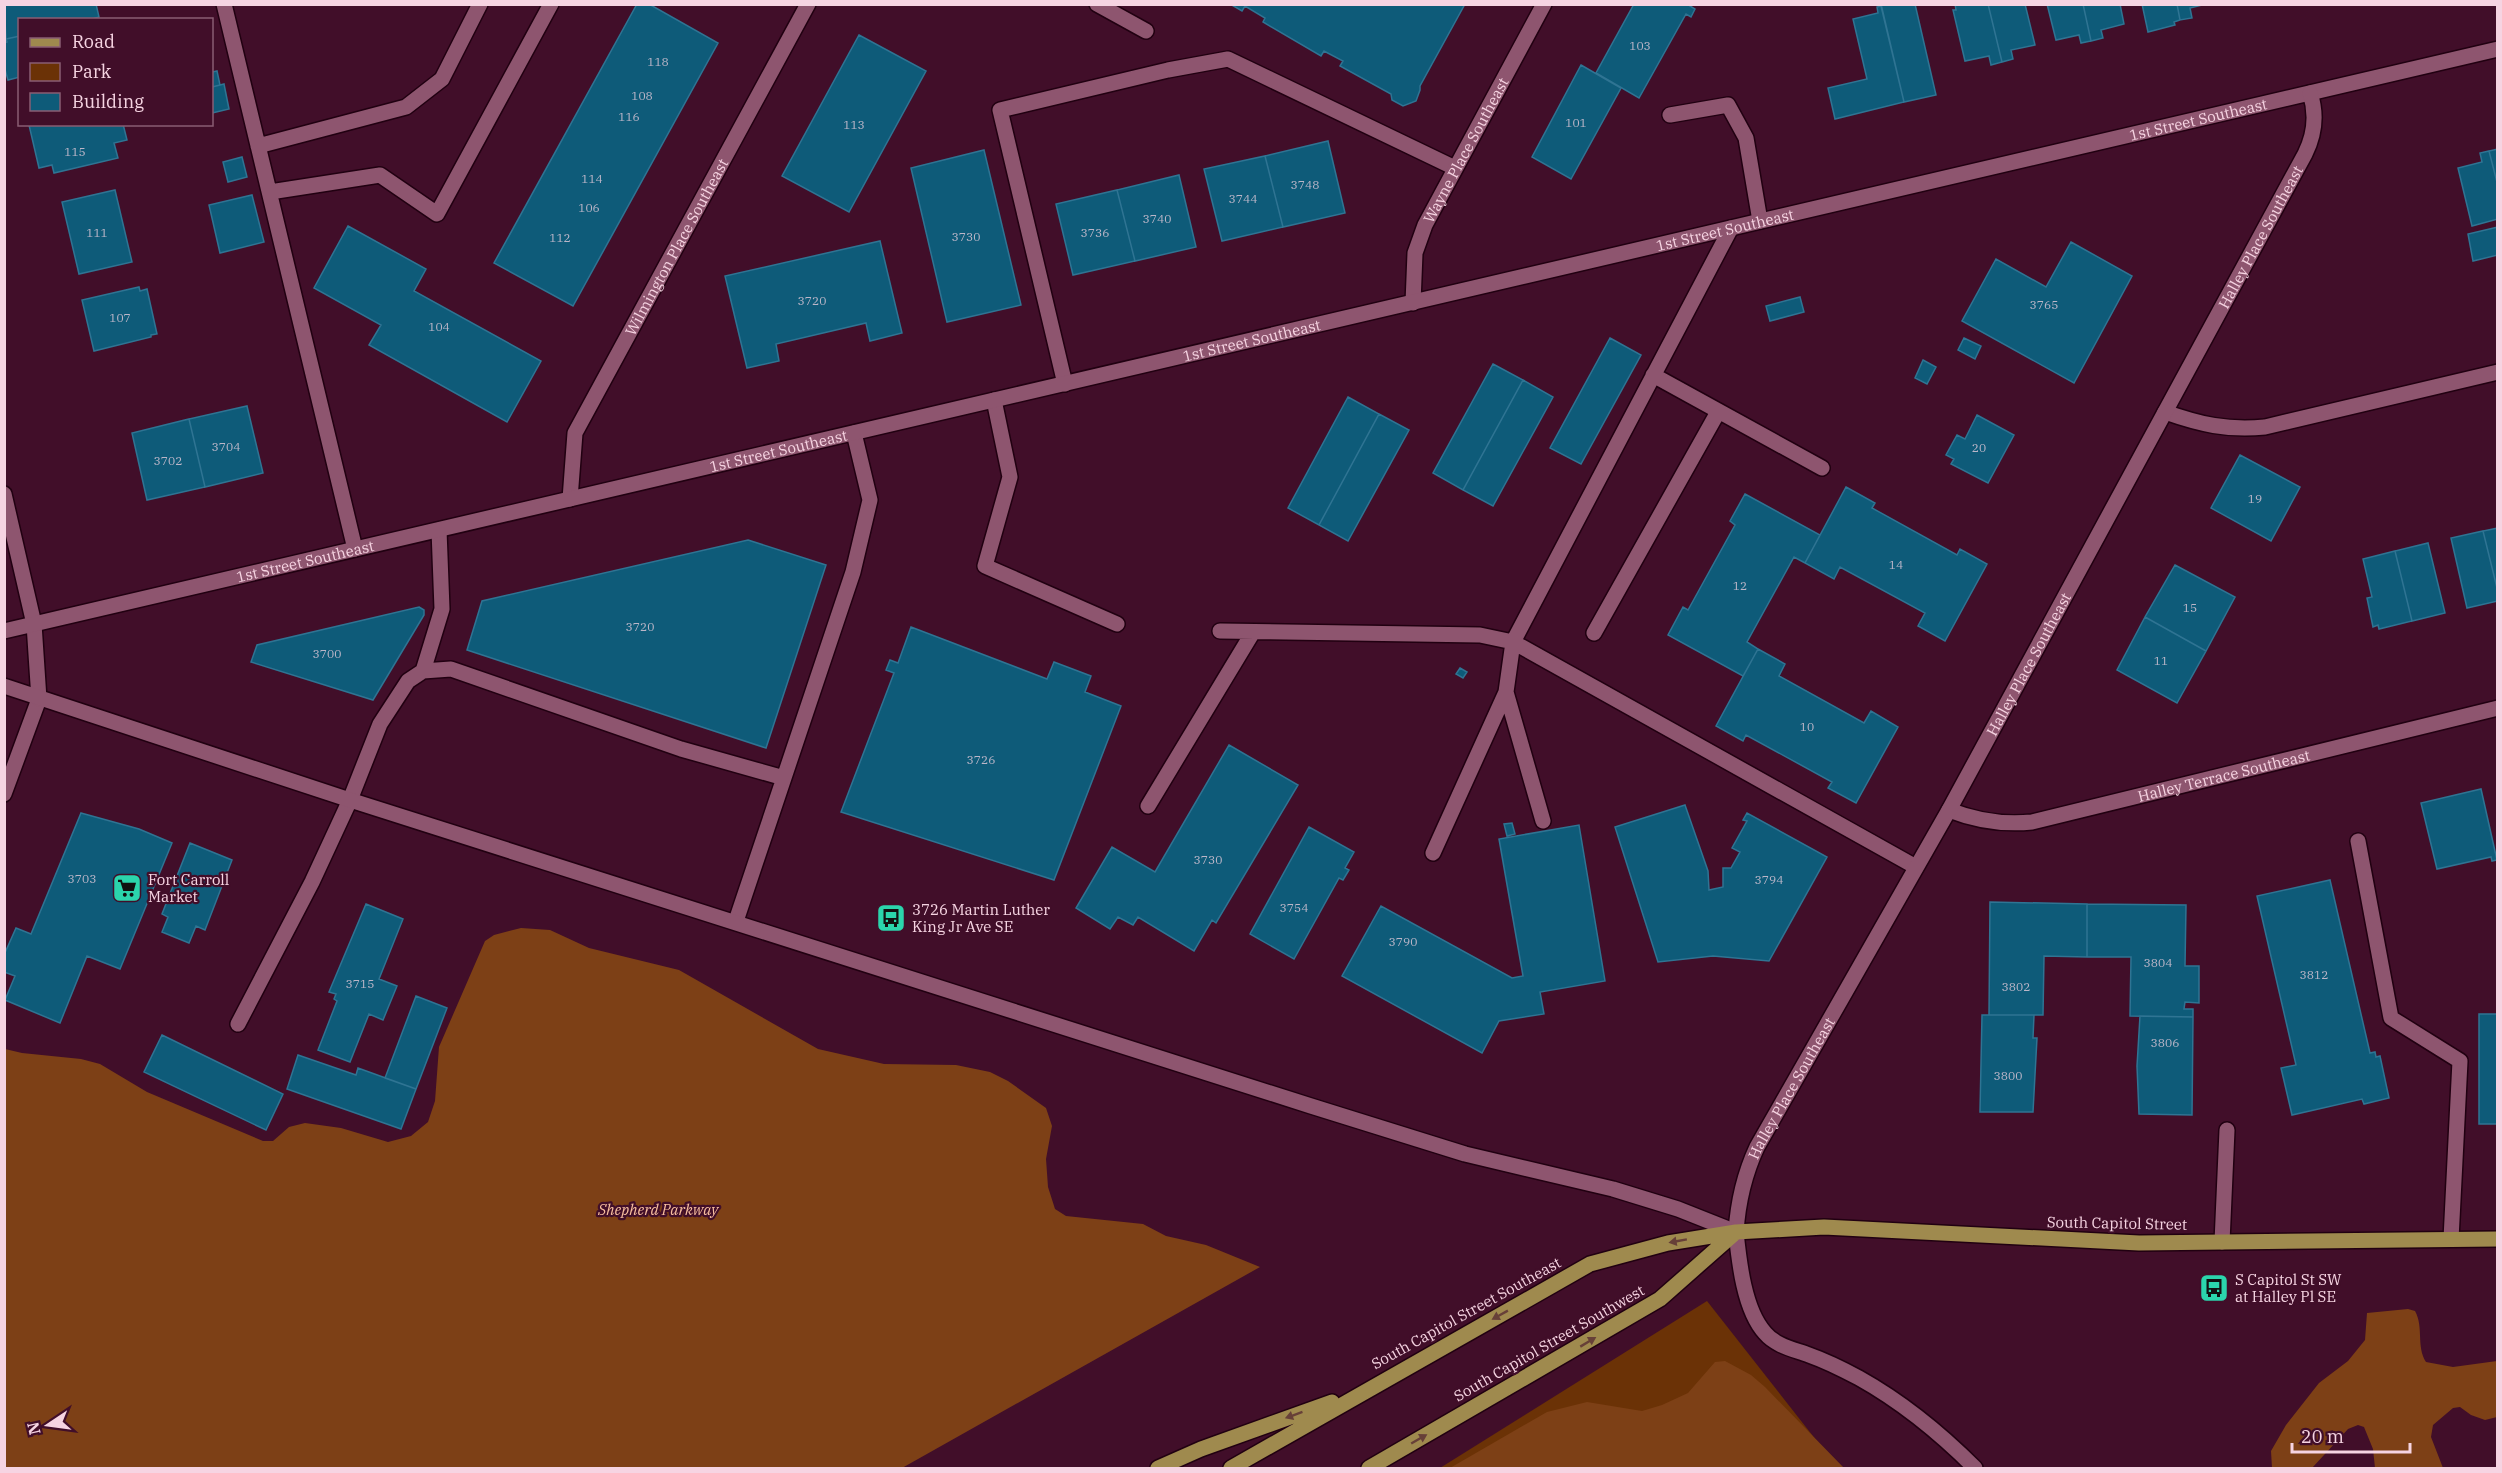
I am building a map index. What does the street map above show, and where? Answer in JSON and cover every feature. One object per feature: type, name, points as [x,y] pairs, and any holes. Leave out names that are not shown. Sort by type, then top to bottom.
[{"type":"main road","name":"South Capitol Street","points":[[1736,1232],[1824,1227],[2105,1242],[2498,1239]]},
{"type":"main road","name":"South Capitol Street Southeast","points":[[1231,1468],[1590,1264],[1659,1245],[1736,1232]]},
{"type":"main road","name":"South Capitol Street Southwest","points":[[1369,1468],[1660,1299],[1736,1232]]},
{"type":"main road","points":[[1158,1468],[1202,1449],[1369,1388]]},
{"type":"street","points":[[224,4],[355,549]]},
{"type":"street","points":[[258,146],[406,107],[442,79],[480,4]]},
{"type":"street","points":[[270,192],[380,175],[437,214],[551,4]]},
{"type":"street","name":"Wilmington Place Southeast","points":[[570,499],[574,433],[808,4]]},
{"type":"street","points":[[1097,4],[1146,31]]},
{"type":"street","name":"Wayne Place Southeast","points":[[1413,303],[1415,253],[1425,225],[1544,4]]},
{"type":"street","name":"1st Street Southeast","points":[[4,631],[2498,49]]},
{"type":"street","points":[[1065,384],[1000,110],[1168,70],[1228,60],[1455,168]]},
{"type":"street","name":"Halley Place Southeast","points":[[1975,1468],[1942,1435],[1860,1378],[1810,1355],[1776,1343],[1766,1335],[1746,1292],[1736,1232],[1737,1205],[1745,1173],[1757,1147],[1949,810],[2310,143],[2314,117],[2310,93]]},
{"type":"street","points":[[1670,116],[1728,105],[1746,138],[1760,221]]},
{"type":"street","points":[[1433,853],[1506,693],[1513,642],[1731,228]]},
{"type":"street","points":[[2165,412],[2217,428],[2253,428],[2498,372]]},
{"type":"street","points":[[1653,375],[1822,468]]},
{"type":"street","points":[[994,400],[1010,477],[985,566],[1117,624]]},
{"type":"street","points":[[1594,633],[1718,412]]},
{"type":"street","points":[[736,921],[853,572],[870,500],[854,433]]},
{"type":"street","points":[[4,494],[34,624],[39,699],[4,794]]},
{"type":"street","points":[[423,671],[442,609],[439,530]]},
{"type":"street","points":[[1220,631],[1480,635],[1513,642],[1916,867]]},
{"type":"street","points":[[1148,806],[1254,632]]},
{"type":"street","points":[[238,1024],[312,882],[350,800],[380,724],[408,681],[423,671],[452,669],[681,749],[784,778]]},
{"type":"street","points":[[4,686],[350,800],[1353,1119],[1465,1154],[1625,1193],[1678,1209],[1736,1232]]},
{"type":"street","points":[[1506,693],[1543,821]]},
{"type":"street","name":"Halley Terrace Southeast","points":[[1949,810],[1985,822],[2010,824],[2032,822],[2498,708]]},
{"type":"street","points":[[2358,841],[2391,1018],[2460,1061],[2451,1239]]},
{"type":"street","points":[[2222,1242],[2227,1130]]},
{"type":"green space","name":"Shepherd Parkway","points":[[521,928],[550,930],[589,948],[679,970],[818,1049],[884,1064],[956,1065],[990,1072],[1008,1081],[1046,1108],[1052,1126],[1046,1159],[1048,1187],[1055,1209],[1066,1216],[1143,1224],[1166,1236],[1206,1245],[1260,1267],[902,1468],[5,1468],[5,1049],[81,1059],[100,1064],[147,1092],[263,1141],[273,1141],[289,1127],[305,1123],[341,1128],[388,1142],[411,1136],[428,1122],[435,1101],[439,1047],[485,941],[494,935]]},
{"type":"green space","points":[[1707,1301],[1838,1468],[1440,1468]]},
{"type":"green space","points":[[2408,1309],[2415,1311],[2418,1317],[2421,1350],[2426,1362],[2453,1367],[2497,1361],[2497,1417],[2485,1420],[2471,1415],[2460,1407],[2453,1408],[2433,1425],[2431,1437],[2443,1468],[2375,1468],[2373,1449],[2364,1427],[2358,1425],[2348,1429],[2312,1468],[2272,1468],[2271,1451],[2286,1425],[2319,1383],[2348,1361],[2365,1340],[2367,1313]]},
{"type":"green space","points":[[1725,1361],[1751,1375],[1765,1387],[1844,1468],[1450,1468],[1547,1412],[1587,1402],[1642,1411],[1662,1405],[1688,1393],[1715,1362]]},
{"type":"building","points":[[4,4],[96,4],[99,17],[96,18],[18,18],[18,36],[6,39]]},
{"type":"building","points":[[637,4],[649,4],[718,43],[573,306],[494,263]]},
{"type":"building","points":[[1230,4],[1465,4],[1420,86],[1416,101],[1403,106],[1392,100],[1391,94],[1340,66],[1343,61],[1324,51],[1321,56],[1263,22],[1265,18],[1245,6],[1242,11]]},
{"type":"building","points":[[1634,4],[1687,4],[1695,9],[1691,17],[1686,14],[1639,98],[1596,73]]},
{"type":"building","points":[[1881,4],[1915,4],[1936,95],[1904,102]]},
{"type":"building","points":[[1955,4],[1988,4],[2002,62],[1991,65],[1989,56],[1965,61],[1953,10],[1956,10]]},
{"type":"building","points":[[1988,4],[2025,4],[2035,45],[2011,50],[2013,59],[2002,62]]},
{"type":"building","points":[[2047,4],[2083,4],[2091,41],[2081,43],[2079,35],[2056,40]]},
{"type":"building","points":[[2083,4],[2120,4],[2124,24],[2101,30],[2103,38],[2091,41]]},
{"type":"building","points":[[2142,4],[2177,4],[2180,20],[2174,22],[2175,25],[2148,32]]},
{"type":"building","points":[[2177,4],[2206,4],[2190,8],[2192,18],[2180,20]]},
{"type":"building","points":[[1881,6],[1904,102],[1835,119],[1828,88],[1867,79],[1853,19],[1878,13],[1877,7]]},
{"type":"building","points":[[859,35],[926,71],[849,212],[782,176]]},
{"type":"building","points":[[18,36],[18,78],[8,80],[4,66],[6,39]]},
{"type":"building","points":[[1581,65],[1621,88],[1571,179],[1532,157]]},
{"type":"building","points":[[217,71],[220,85],[213,87],[213,72]]},
{"type":"building","points":[[224,84],[229,109],[213,113],[213,87]]},
{"type":"building","points":[[29,126],[124,126],[127,140],[114,143],[118,158],[54,173],[52,165],[39,168]]},
{"type":"building","points":[[1328,141],[1345,213],[1283,227],[1265,156]]},
{"type":"building","points":[[2498,149],[2498,186],[2489,151]]},
{"type":"building","points":[[984,150],[1021,305],[947,322],[911,168]]},
{"type":"building","points":[[2489,151],[2498,186],[2498,219],[2472,226],[2458,168],[2482,162],[2480,153]]},
{"type":"building","points":[[1265,156],[1283,227],[1222,241],[1204,169]]},
{"type":"building","points":[[242,157],[247,177],[228,182],[223,162]]},
{"type":"building","points":[[1179,175],[1196,247],[1135,261],[1117,190]]},
{"type":"building","points":[[115,190],[132,262],[79,274],[62,202]]},
{"type":"building","points":[[1117,190],[1135,261],[1073,275],[1056,204]]},
{"type":"building","points":[[252,195],[264,242],[220,253],[209,205]]},
{"type":"building","points":[[348,226],[426,269],[414,291],[541,361],[507,422],[369,345],[381,325],[314,288]]},
{"type":"building","points":[[2498,227],[2498,255],[2473,261],[2468,234]]},
{"type":"building","points":[[880,241],[902,333],[870,341],[866,323],[776,344],[779,361],[747,368],[725,276]]},
{"type":"building","points":[[2071,242],[2132,276],[2074,383],[1962,321],[1996,259],[2046,287]]},
{"type":"building","points":[[139,287],[140,291],[147,289],[157,334],[94,351],[82,300]]},
{"type":"building","points":[[1800,297],[1804,312],[1770,321],[1766,306]]},
{"type":"building","points":[[1610,338],[1641,355],[1581,464],[1550,448]]},
{"type":"building","points":[[1964,338],[1981,346],[1975,359],[1958,350]]},
{"type":"building","points":[[1923,360],[1936,367],[1927,384],[1915,378]]},
{"type":"building","points":[[1493,364],[1523,380],[1463,490],[1433,473]]},
{"type":"building","points":[[1523,380],[1553,397],[1493,506],[1463,490]]},
{"type":"building","points":[[1348,397],[1379,414],[1319,525],[1288,508]]},
{"type":"building","points":[[247,406],[263,473],[205,487],[189,419]]},
{"type":"building","points":[[1379,414],[1409,430],[1348,541],[1319,525]]},
{"type":"building","points":[[1977,415],[2014,435],[1988,483],[1951,464],[1954,459],[1946,455],[1957,435],[1965,439]]},
{"type":"building","points":[[189,419],[205,487],[147,500],[132,433]]},
{"type":"building","points":[[2240,455],[2300,487],[2271,541],[2211,508]]},
{"type":"building","points":[[1846,487],[1875,503],[1872,508],[1957,555],[1960,549],[1987,564],[1945,641],[1918,626],[1925,613],[1840,567],[1834,579],[1805,563]]},
{"type":"building","points":[[1745,494],[1820,535],[1805,563],[1794,557],[1747,642],[1758,649],[1743,676],[1668,635],[1683,607],[1688,610],[1735,525],[1730,521]]},
{"type":"building","points":[[2498,528],[2498,592],[2483,531]]},
{"type":"building","points":[[2483,531],[2498,592],[2498,601],[2467,608],[2451,538]]},
{"type":"building","points":[[748,540],[826,565],[766,748],[467,650],[482,601]]},
{"type":"building","points":[[2428,543],[2445,613],[2412,621],[2395,551]]},
{"type":"building","points":[[2395,551],[2412,621],[2379,629],[2378,625],[2373,627],[2367,598],[2372,597],[2363,559]]},
{"type":"building","points":[[2175,565],[2235,597],[2206,651],[2145,617]]},
{"type":"building","points":[[419,607],[424,610],[424,615],[373,700],[251,662],[257,645]]},
{"type":"building","points":[[2145,617],[2206,651],[2177,703],[2117,670]]},
{"type":"building","points":[[911,627],[1047,679],[1054,662],[1091,676],[1085,692],[1121,706],[1054,880],[841,812],[894,673],[886,670],[890,660],[898,663]]},
{"type":"building","points":[[1758,649],[1785,664],[1779,676],[1864,723],[1871,711],[1898,727],[1856,803],[1828,788],[1832,782],[1746,735],[1743,741],[1716,726]]},
{"type":"building","points":[[1460,668],[1467,672],[1463,678],[1456,674]]},
{"type":"building","points":[[1229,745],[1298,785],[1216,923],[1212,920],[1194,951],[1138,917],[1133,925],[1118,917],[1110,929],[1076,908],[1112,847],[1155,872]]},
{"type":"building","points":[[2481,789],[2497,860],[2492,861],[2491,857],[2437,869],[2421,803]]},
{"type":"building","points":[[1685,805],[1708,871],[1709,890],[1723,887],[1723,868],[1731,868],[1740,852],[1732,848],[1747,821],[1743,820],[1747,813],[1827,857],[1769,961],[1713,956],[1658,962],[1615,827]]},
{"type":"building","points":[[81,813],[139,829],[172,843],[120,969],[87,956],[60,1023],[5,1000],[15,976],[4,972],[4,955],[16,928],[31,934]]},
{"type":"building","points":[[1512,823],[1515,834],[1507,836],[1504,824]]},
{"type":"building","points":[[1579,825],[1605,981],[1540,992],[1544,1014],[1499,1021],[1482,1053],[1342,976],[1381,906],[1512,978],[1523,976],[1499,839]]},
{"type":"building","points":[[1309,827],[1354,852],[1345,868],[1349,870],[1343,880],[1339,878],[1294,959],[1250,934]]},
{"type":"building","points":[[190,843],[232,860],[205,930],[196,926],[189,943],[162,932],[168,917],[162,914]]},
{"type":"building","points":[[2330,880],[2370,1053],[2375,1052],[2376,1057],[2380,1056],[2389,1098],[2364,1104],[2362,1099],[2292,1115],[2281,1068],[2296,1065],[2257,896]]},
{"type":"building","points":[[1990,902],[2087,904],[2087,957],[2044,956],[2043,1015],[1989,1015]]},
{"type":"building","points":[[366,904],[403,919],[379,979],[397,986],[383,1020],[369,1014],[350,1062],[318,1050],[337,1001],[334,999],[336,994],[329,992]]},
{"type":"building","points":[[2087,904],[2186,905],[2185,966],[2199,966],[2199,1003],[2185,1002],[2184,1009],[2193,1009],[2193,1017],[2130,1016],[2131,957],[2087,957]]},
{"type":"building","points":[[416,996],[447,1008],[416,1089],[385,1078]]},
{"type":"building","points":[[2479,1014],[2498,1014],[2498,1124],[2479,1124]]},
{"type":"building","points":[[1982,1015],[2034,1015],[2033,1038],[2037,1038],[2033,1112],[1980,1112]]},
{"type":"building","points":[[2140,1016],[2193,1017],[2192,1115],[2139,1114],[2137,1066]]},
{"type":"building","points":[[162,1035],[283,1094],[266,1130],[144,1072]]},
{"type":"building","points":[[298,1055],[356,1075],[358,1068],[416,1089],[401,1129],[287,1089]]},
{"type":"place","name":"Fort Carroll Market","points":[[127,888]]},
{"type":"place","name":"3726 Martin Luther King Jr Ave SE","points":[[891,918]]},
{"type":"place","name":"S Capitol St SW at Halley Pl SE","points":[[2214,1288]]}]
